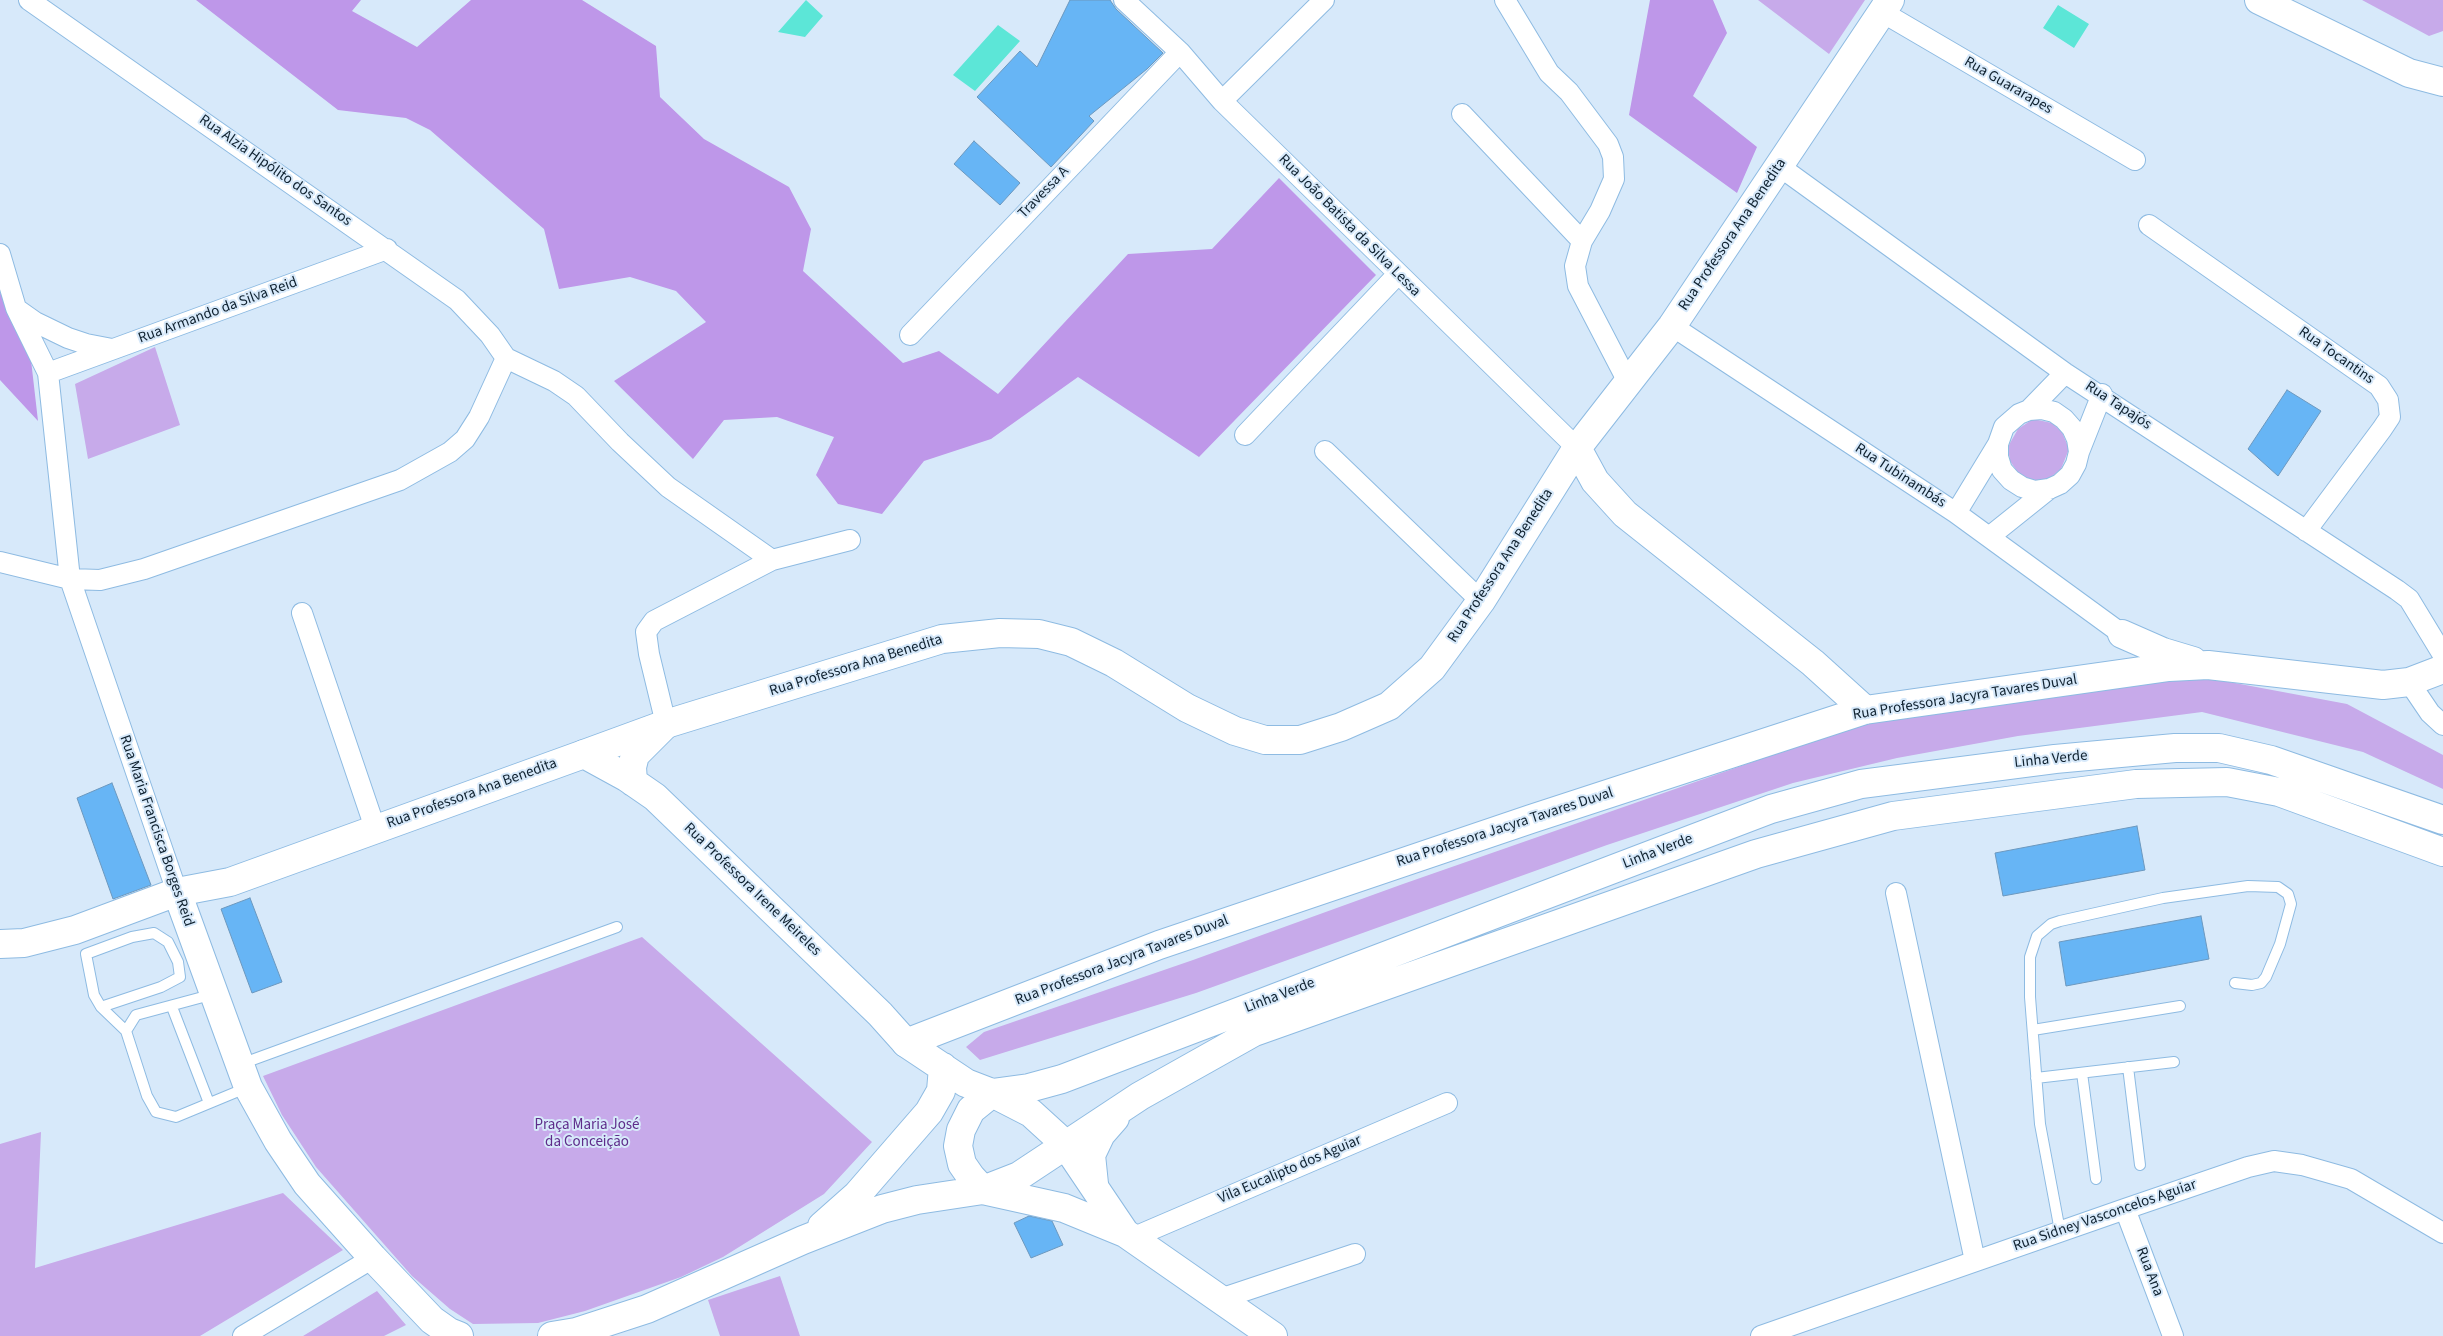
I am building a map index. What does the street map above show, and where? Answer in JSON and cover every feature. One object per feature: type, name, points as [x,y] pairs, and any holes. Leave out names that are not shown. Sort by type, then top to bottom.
[{"type":"main road","points":[[2259,0],[2409,72],[2443,82]]},
{"type":"main road","name":"Rua Professora Ana Benedita","points":[[0,944],[24,943],[75,930],[177,892],[230,882],[666,724],[942,638],[1000,632],[1039,634],[1071,642],[1114,662],[1187,708],[1235,731],[1265,740],[1300,740],[1341,727],[1389,706],[1432,668],[1481,601],[1577,448],[1629,384],[1672,326],[1886,6]]},
{"type":"main road","points":[[1577,448],[1595,481],[1625,514],[1813,664],[1865,710]]},
{"type":"main road","points":[[2120,674],[2134,660],[2132,648],[2122,634]]},
{"type":"main road","name":"Rua Professora Jacyra Tavares Duval","points":[[2122,634],[2163,652],[2208,665]]},
{"type":"main road","name":"Rua Professora Jacyra Tavares Duval","points":[[906,1043],[1168,942],[1494,831],[1865,710],[2169,666],[2208,665],[2383,685],[2408,682],[2443,669]]},
{"type":"main road","points":[[633,782],[632,767],[635,756],[666,724]]},
{"type":"main road","name":"Linha Verde","points":[[906,1043],[966,1083],[992,1093],[1028,1088],[1062,1079],[1771,810],[1861,784],[2055,759],[2176,748],[2219,748],[2271,760],[2443,820]]},
{"type":"main road","name":"Rua Professora Irene Meireles","points":[[584,754],[655,797],[873,1007],[906,1043]]},
{"type":"main road","name":"Linha Verde","points":[[1065,1144],[1140,1096],[1254,1032],[1756,854],[1893,816],[2136,784],[2227,782],[2279,792],[2443,852]]},
{"type":"main road","points":[[190,957],[192,925],[198,906],[212,892],[230,882]]},
{"type":"main road","name":"Rua Maria Francisca Borges Reid","points":[[177,892],[190,957],[215,994],[244,1075],[278,1141],[307,1184],[374,1258],[432,1320],[449,1332],[459,1336]]},
{"type":"main road","points":[[803,1240],[858,1195],[928,1112],[941,1091],[943,1067]]},
{"type":"main road","points":[[1129,1236],[1065,1144],[1031,1113],[992,1093],[971,1110],[960,1130],[958,1146],[962,1164],[983,1190],[1064,1208],[1129,1236],[1273,1336]]},
{"type":"main road","points":[[1094,1184],[1091,1155],[1096,1144],[1111,1120],[1140,1096]]},
{"type":"main road","points":[[552,1336],[576,1332],[647,1309],[803,1240],[882,1209],[918,1200],[983,1190],[1019,1176],[1065,1144]]},
{"type":"street","name":"Rua Alzia Hipólito dos Santos","points":[[29,0],[387,249],[457,300],[490,335],[506,358],[554,381],[576,396],[620,442],[668,487],[772,560]]},
{"type":"street","name":"Rua João Batista da Silva Lessa","points":[[1124,0],[1180,52],[1222,100],[1577,448]]},
{"type":"street","points":[[1222,100],[1324,0]]},
{"type":"street","points":[[1505,0],[1549,73],[1574,99],[1608,144],[1613,157],[1614,179],[1600,211],[1582,241],[1575,266],[1578,286],[1629,384]]},
{"type":"street","name":"Rua Guararapes","points":[[1886,6],[2135,160]]},
{"type":"street","name":"Travessa A","points":[[910,335],[1180,52]]},
{"type":"street","points":[[1462,114],[1582,241]]},
{"type":"street","name":"Rua Tapajós","points":[[1779,166],[2065,373],[2102,394],[2409,599],[2443,655]]},
{"type":"street","name":"Rua Tocantins","points":[[2150,226],[2379,386],[2388,400],[2390,417],[2306,531]]},
{"type":"street","name":"Rua Armando da Silva Reid","points":[[48,373],[387,249]]},
{"type":"street","name":"Rua Maria Francisca Borges Reid","points":[[0,254],[16,308],[48,373],[70,579],[177,892]]},
{"type":"street","points":[[1245,435],[1398,274]]},
{"type":"street","points":[[16,308],[35,322],[68,338],[86,344],[114,349]]},
{"type":"street","name":"Rua Tubinambás","points":[[1672,326],[1956,514],[2122,634]]},
{"type":"street","points":[[0,562],[70,579],[100,580],[137,571],[400,480],[450,452],[465,438],[479,417],[506,358]]},
{"type":"street","points":[[1956,514],[1998,444],[2004,428],[2011,420],[2029,410],[2065,373]]},
{"type":"street","points":[[1988,537],[2070,475],[2076,464],[2102,394]]},
{"type":"street","points":[[2029,410],[2054,412],[2064,418],[2072,428],[2079,452]]},
{"type":"street","points":[[1998,444],[2000,464],[2011,480],[2022,487],[2035,491],[2049,489]]},
{"type":"street","points":[[1325,451],[1481,601]]},
{"type":"street","points":[[666,724],[649,654],[646,632],[654,621],[772,560],[850,540]]},
{"type":"street","name":"Rua Professora Ana Benedita","points":[[302,613],[375,828]]},
{"type":"street","points":[[2408,682],[2430,713],[2443,725]]},
{"type":"street","points":[[1896,893],[1975,1261]]},
{"type":"street","name":"Vila Eucalipto dos Aguiar","points":[[1129,1236],[1447,1103]]},
{"type":"street","name":"Rua Sidney Vasconcelos Aguiar","points":[[1762,1336],[2060,1231],[2248,1167],[2274,1161],[2302,1165],[2351,1179],[2407,1210],[2443,1233]]},
{"type":"street","name":"Rua Ana","points":[[2125,1209],[2173,1336]]},
{"type":"street","points":[[1220,1299],[1355,1254]]},
{"type":"street","points":[[243,1336],[374,1258]]},
{"type":"lane","points":[[2060,1231],[2040,1124],[2032,1030],[2030,956],[2037,936],[2051,924],[2162,898],[2248,886],[2278,887],[2288,894],[2291,904],[2280,944],[2266,977],[2261,982],[2252,985],[2235,983]]},
{"type":"lane","points":[[101,1007],[161,987],[180,977],[190,957],[154,933],[132,937],[86,954],[90,985],[101,1007],[126,1030],[147,1096],[156,1112],[176,1117],[209,1103],[244,1075],[617,927]]},
{"type":"lane","points":[[126,1030],[136,1015],[215,994]]},
{"type":"lane","points":[[172,1006],[209,1103]]},
{"type":"lane","points":[[2032,1030],[2180,1006]]},
{"type":"lane","points":[[2036,1078],[2174,1062]]},
{"type":"lane","points":[[2128,1068],[2140,1165]]},
{"type":"lane","points":[[2082,1073],[2096,1179]]},
{"type":"green space","points":[[1758,0],[1865,0],[1829,54]]},
{"type":"green space","points":[[2362,0],[2443,0],[2443,31],[2429,36]]},
{"type":"green space","points":[[155,347],[180,425],[88,459],[75,384]]},
{"type":"green space","points":[[2033,419],[2052,423],[2062,432],[2069,449],[2061,469],[2045,482],[2021,477],[2010,461],[2008,448],[2010,443],[2018,429]]},
{"type":"green space","points":[[2192,675],[2347,704],[2443,755],[2443,789],[2363,752],[2202,712],[2018,736],[1897,758],[1793,783],[1607,845],[1196,993],[980,1060],[966,1047],[984,1032],[1761,759],[1876,715]]},
{"type":"green space","name":"Praça Maria José da Conceição","points":[[642,937],[872,1142],[824,1194],[723,1257],[681,1277],[585,1311],[538,1323],[473,1324],[450,1309],[412,1276],[316,1167],[282,1115],[263,1076]]},
{"type":"green space","points":[[41,1132],[35,1268],[283,1193],[343,1250],[200,1336],[0,1336],[0,1144]]},
{"type":"green space","points":[[780,1276],[800,1336],[720,1336],[708,1300]]},
{"type":"green space","points":[[377,1291],[406,1325],[384,1336],[303,1336]]},
{"type":"shaded area","points":[[196,0],[361,0],[352,11],[417,47],[471,0],[582,0],[656,46],[660,97],[704,139],[789,187],[811,229],[803,271],[903,363],[939,351],[998,394],[1128,254],[1212,249],[1279,178],[1376,275],[1199,457],[1078,377],[991,439],[924,461],[882,514],[838,504],[816,475],[834,437],[777,417],[724,420],[693,459],[614,381],[706,322],[676,291],[630,277],[559,289],[544,229],[430,130],[406,118],[338,110]]},
{"type":"shaded area","points":[[806,0],[823,16],[805,37],[778,32]]},
{"type":"shaded area","points":[[1650,0],[1713,0],[1727,33],[1693,96],[1757,147],[1737,193],[1629,115]]},
{"type":"shaded area","points":[[2058,5],[2089,24],[2074,48],[2043,28]]},
{"type":"shaded area","points":[[998,25],[1020,41],[975,91],[953,75]]},
{"type":"shaded area","points":[[0,292],[31,360],[38,421],[0,380]]},
{"type":"building","points":[[1070,0],[1110,0],[1116,9],[1163,53],[1147,69],[1089,116],[1094,121],[1051,167],[977,97],[1020,51],[1037,67]]},
{"type":"building","points":[[974,141],[1020,183],[1000,205],[954,164]]},
{"type":"building","points":[[2287,390],[2321,411],[2278,476],[2248,449]]},
{"type":"building","points":[[112,783],[151,885],[113,899],[77,798]]},
{"type":"building","points":[[2137,826],[2145,870],[2003,896],[1995,853]]},
{"type":"building","points":[[250,898],[282,982],[252,993],[221,909]]},
{"type":"building","points":[[2201,916],[2209,959],[2066,986],[2059,942]]},
{"type":"building","points":[[1029,1216],[1052,1221],[1063,1245],[1031,1258],[1014,1223]]}]
